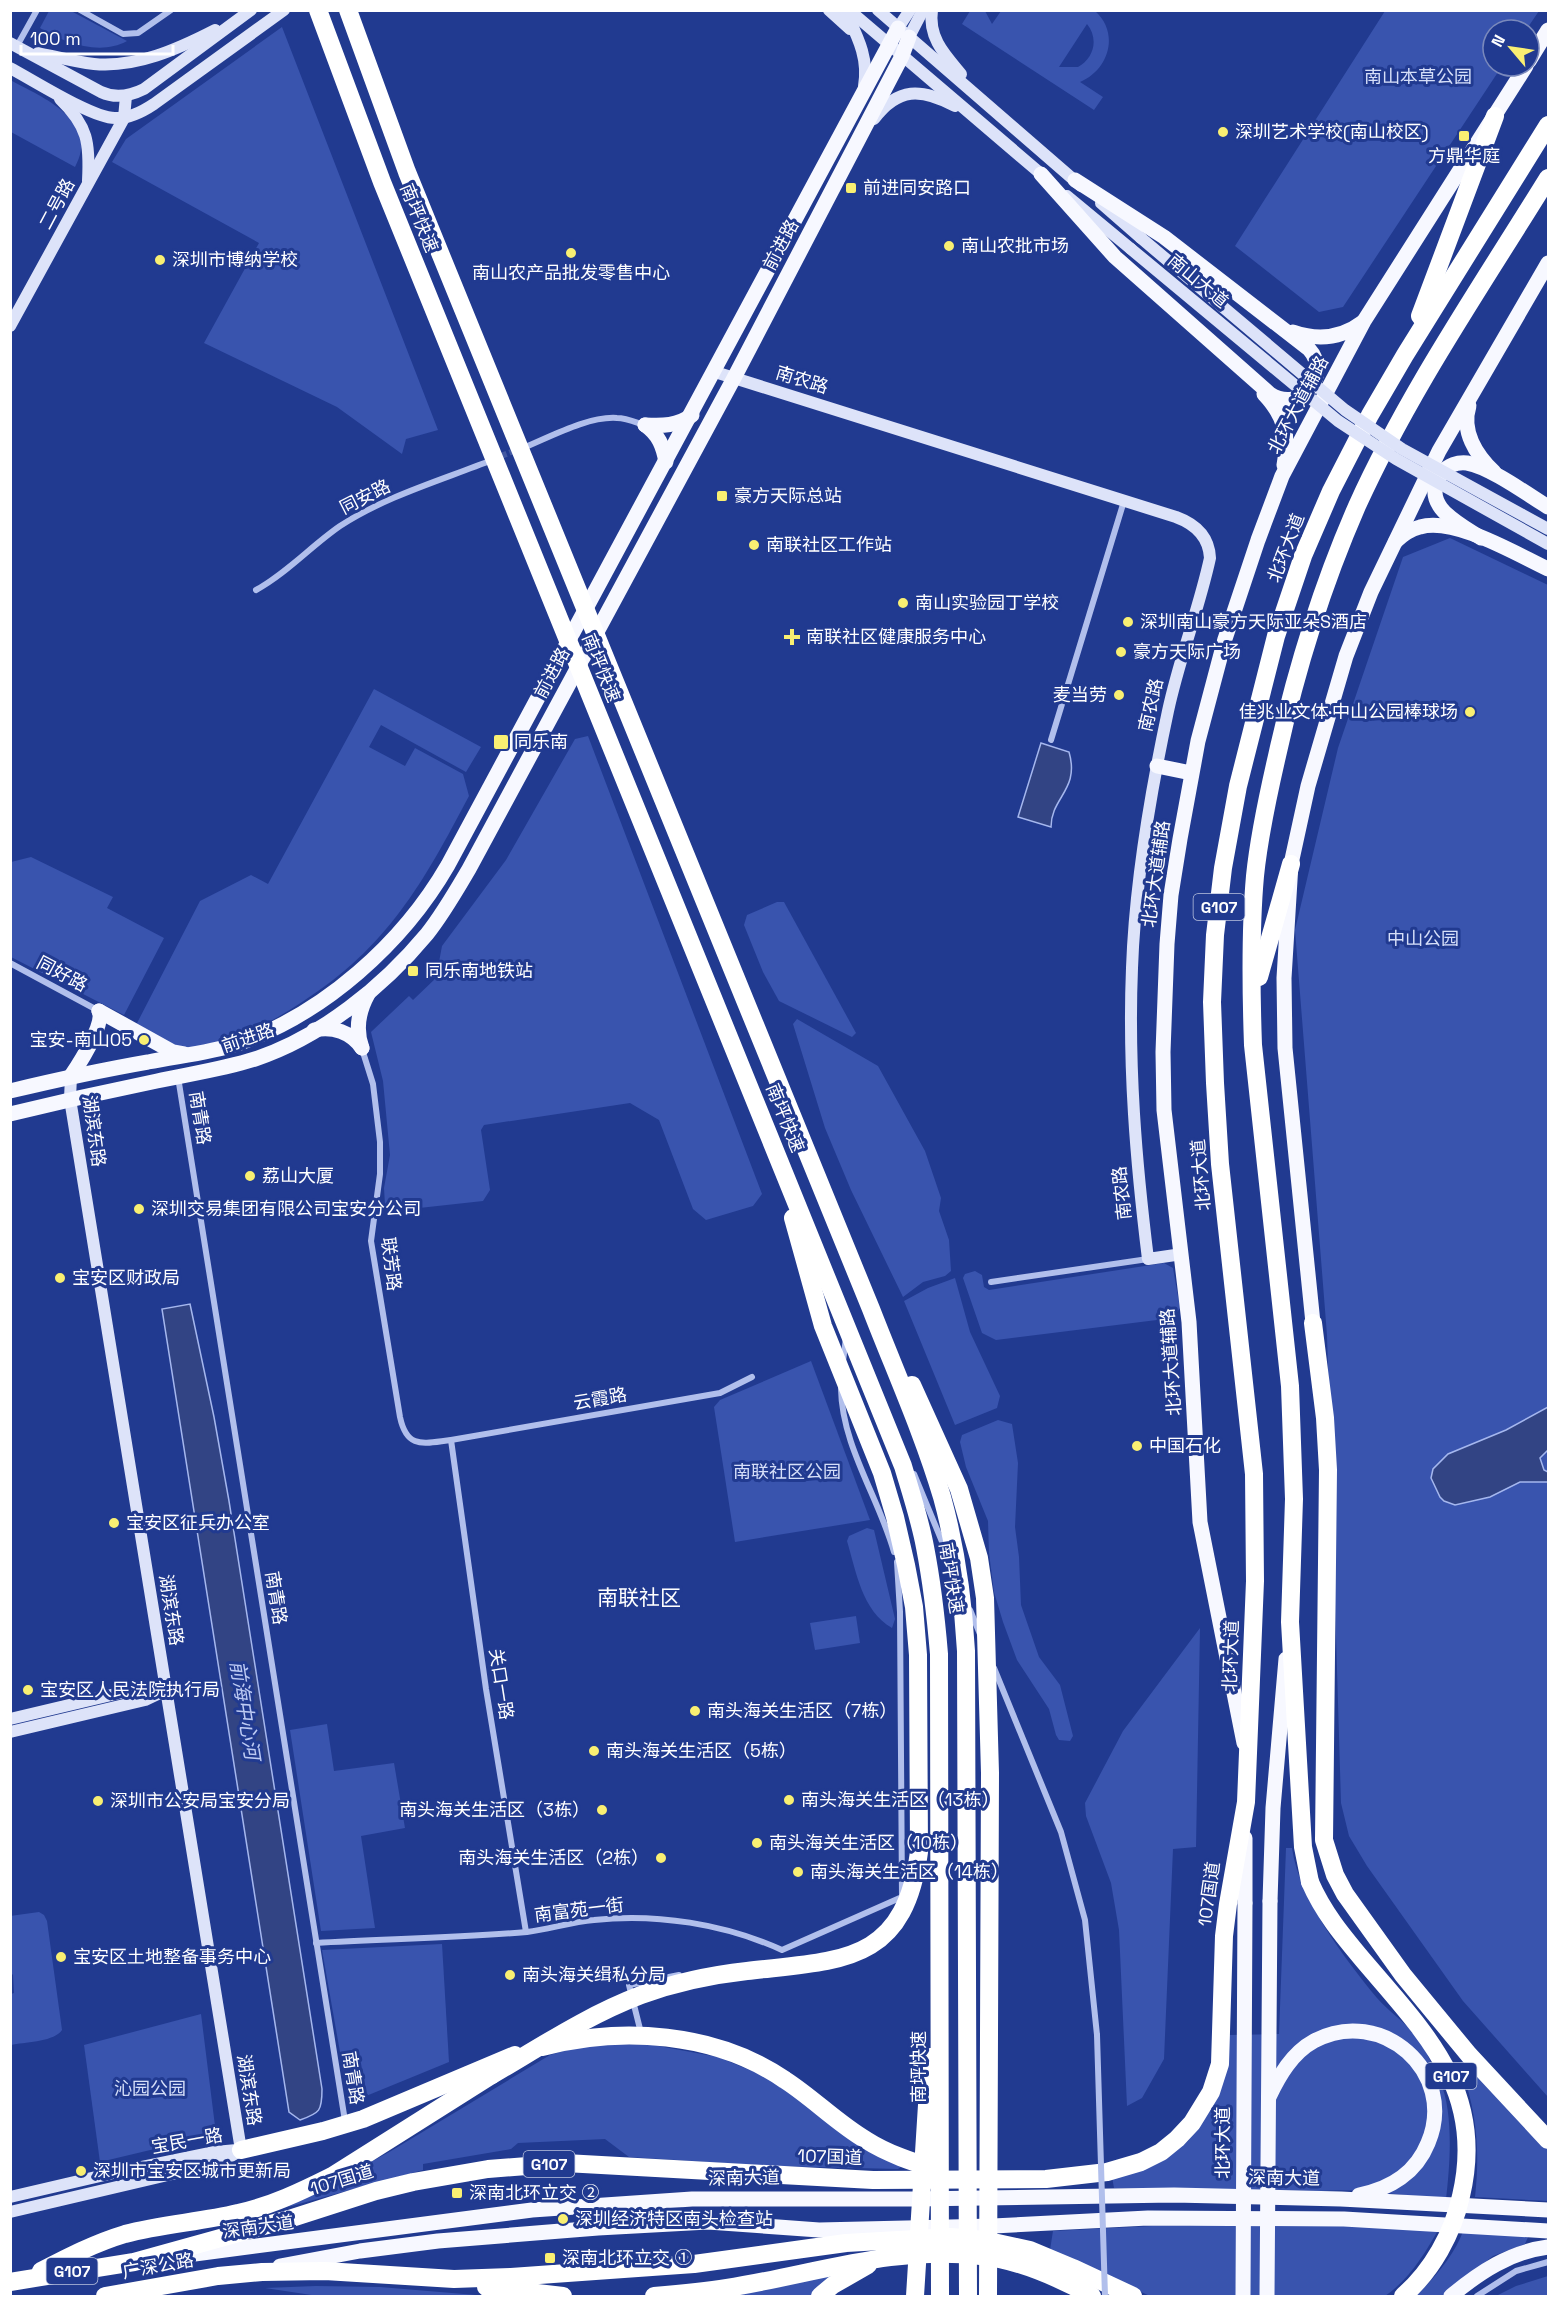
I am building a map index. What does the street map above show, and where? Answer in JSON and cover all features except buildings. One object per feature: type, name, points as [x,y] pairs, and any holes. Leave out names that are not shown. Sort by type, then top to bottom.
[{"type":"highway","name":"南坪快速","points":[[318,10],[382,182],[437,320],[903,1466],[925,1546],[935,1603],[939,1654],[940,2296]]},
{"type":"highway","name":"南坪快速","points":[[348,10],[412,183],[871,1309],[935,1477],[953,1542],[963,1600],[968,1751],[968,2296]]},
{"type":"highway","points":[[1405,355],[1495,116]]},
{"type":"highway","name":"北环大道","points":[[1246,1802],[1255,1581],[1254,1474],[1220,1164],[1212,1002],[1223,868],[1238,786],[1276,636],[1303,556],[1331,490],[1370,415],[1405,355],[1548,125]]},
{"type":"highway","name":"G107","points":[[1403,2296],[1418,2282],[1438,2254],[1459,2206],[1466,2172],[1464,2116],[1454,2084],[1434,2046],[1326,1915],[1311,1882],[1303,1847],[1290,1622],[1294,1499],[1290,1386],[1279,1267],[1257,1089],[1252,1002],[1255,875],[1269,792],[1284,723],[1306,644],[1332,567],[1358,505],[1393,435],[1433,365],[1548,178]]},
{"type":"highway","points":[[1252,1002],[1291,864]]},
{"type":"highway","points":[[29,2278],[100,2242],[126,2234],[261,2207],[304,2190],[332,2175],[492,2075],[609,2009],[641,1995],[708,1977],[840,1959],[863,1951],[883,1937],[897,1920],[909,1900],[919,1852],[918,1654],[914,1607],[895,1517],[882,1473],[823,1326],[798,1240],[783,1170]]},
{"type":"highway","points":[[871,1309],[918,1395],[958,1489],[979,1558],[985,1598],[990,1773],[988,2296]]},
{"type":"highway","points":[[1313,1323],[1328,1470],[1324,1840],[1335,1875],[1345,1894],[1403,1976],[1469,2055],[1548,2140]]},
{"type":"highway","name":"107国道","points":[[134,2262],[376,2191],[446,2175],[521,2165],[603,2164],[810,2177],[977,2180],[1083,2176],[1123,2168],[1161,2152],[1177,2139],[1192,2123],[1211,2092],[1220,2064],[1223,1955],[1236,1904],[1246,1802]]},
{"type":"highway","points":[[915,2296],[927,2093],[940,1957]]},
{"type":"highway","points":[[241,2150],[346,2124],[516,2054],[591,2037],[641,2035],[698,2043],[739,2055],[784,2079],[867,2141],[904,2158],[977,2180]]},
{"type":"highway","points":[[951,2237],[993,2226]]},
{"type":"highway","name":"G107","points":[[218,2276],[296,2271],[493,2278],[668,2266],[826,2245],[951,2237],[991,2241],[1030,2250],[1133,2296]]},
{"type":"highway","points":[[654,2296],[728,2288],[843,2264],[890,2257],[961,2254],[995,2258],[1043,2274],[1092,2296]]},
{"type":"highway","points":[[820,2296],[851,2273],[890,2257]]},
{"type":"highway","name":"广深公路","points":[[10,2282],[134,2262]]},
{"type":"highway","name":"广深公路","points":[[105,2296],[218,2276]]},
{"type":"highway","points":[[416,2277],[563,2296]]},
{"type":"main road","points":[[10,68],[104,117],[124,117],[143,111],[154,104],[284,10]]},
{"type":"main road","points":[[829,10],[857,37]]},
{"type":"main road","points":[[845,10],[866,65],[863,92]]},
{"type":"main road","name":"南山大道","points":[[849,10],[1041,174],[1338,420],[1396,459],[1548,544]]},
{"type":"main road","name":"南山大道","points":[[878,10],[1141,238],[1345,410],[1402,449],[1548,529]]},
{"type":"main road","points":[[904,33],[910,10]]},
{"type":"main road","points":[[904,33],[923,10]]},
{"type":"main road","points":[[932,10],[931,26],[937,44],[983,101]]},
{"type":"main road","points":[[18,47],[93,64],[128,62],[176,48],[250,11]]},
{"type":"main road","points":[[18,47],[108,96],[126,96],[144,89],[250,11]]},
{"type":"main road","name":"前进路","points":[[10,1091],[71,1076],[237,1044],[286,1021],[321,1000],[378,955],[403,930],[436,887],[692,415],[888,44],[904,33]]},
{"type":"main road","name":"前进路","points":[[10,1114],[236,1064],[266,1054],[315,1030],[369,991],[427,933],[456,890],[734,378],[902,56],[904,33]]},
{"type":"main road","name":"北环大道辅路","points":[[1248,1763],[1200,1522],[1189,1322],[1164,1110],[1162,1052],[1171,895],[1191,773],[1225,639],[1282,476],[1364,321],[1519,78]]},
{"type":"main road","points":[[46,87],[73,112],[84,129],[88,153],[88,184]]},
{"type":"main road","points":[[857,142],[880,111],[903,94],[913,92],[936,98],[974,117]]},
{"type":"main road","name":"二号路","points":[[10,326],[124,117],[126,96]]},
{"type":"main road","points":[[1041,174],[1115,257],[1250,378],[1277,399],[1291,401],[1300,397],[1315,379],[1318,370],[1313,354],[1277,323],[1156,231],[1075,180]]},
{"type":"main road","points":[[1313,1323],[1285,1048],[1284,978],[1291,864],[1308,786],[1346,656],[1393,543],[1439,451],[1548,263]]},
{"type":"main road","points":[[1277,323],[1303,336],[1327,338],[1353,330],[1364,321]]},
{"type":"main road","name":"南农路","points":[[715,372],[1186,520],[1200,531],[1210,548],[1208,569],[1182,655],[1156,766],[1135,916],[1131,997],[1134,1133],[1148,1259]]},
{"type":"main road","points":[[1250,378],[1273,403],[1283,419],[1287,434],[1282,476]]},
{"type":"main road","points":[[1476,388],[1467,413],[1470,441],[1483,460],[1503,480]]},
{"type":"main road","points":[[645,425],[666,426],[686,420],[692,415]]},
{"type":"main road","points":[[645,425],[659,438],[666,462]]},
{"type":"main road","points":[[1481,538],[1446,514],[1437,502],[1436,486],[1444,470],[1459,463],[1478,467],[1548,507]]},
{"type":"main road","points":[[1393,543],[1409,531],[1422,526],[1441,525],[1481,538],[1548,569]]},
{"type":"main road","points":[[1156,766],[1191,773]]},
{"type":"main road","points":[[362,1048],[358,1023],[369,991]]},
{"type":"main road","points":[[99,1011],[173,1052],[187,1055]]},
{"type":"main road","points":[[71,1076],[81,1061],[101,1019],[99,1011]]},
{"type":"main road","points":[[286,1021],[281,1028],[282,1035],[289,1041],[297,1040]]},
{"type":"main road","points":[[315,1030],[332,1029],[342,1032],[358,1042],[362,1048]]},
{"type":"main road","points":[[258,1035],[267,1037],[271,1042],[266,1054]]},
{"type":"main road","name":"湖滨东路","points":[[71,1076],[70,1099],[241,2150]]},
{"type":"main road","points":[[1148,1259],[1182,1254]]},
{"type":"main road","points":[[1267,2296],[1270,1901],[1273,1808],[1290,1622]]},
{"type":"main road","points":[[10,1719],[145,1687],[166,1690]]},
{"type":"main road","points":[[10,1732],[146,1700],[166,1690]]},
{"type":"main road","name":"北环大道","points":[[1236,1904],[1243,2296]]},
{"type":"main road","points":[[1269,2097],[1280,2075],[1294,2057],[1312,2042],[1332,2034],[1354,2030],[1375,2033],[1395,2042],[1409,2052],[1421,2066],[1430,2085],[1435,2106],[1431,2136],[1416,2164],[1393,2184],[1341,2199]]},
{"type":"main road","name":"宝民一路","points":[[10,2197],[215,2152],[241,2150]]},
{"type":"main road","name":"宝民一路","points":[[10,2212],[219,2163],[241,2150]]},
{"type":"main road","name":"深南大道","points":[[134,2262],[532,2210],[692,2199],[914,2199],[1174,2195],[1341,2199],[1543,2209]]},
{"type":"main road","points":[[218,2276],[360,2251],[427,2242],[598,2228],[708,2222],[819,2230],[993,2226],[1148,2218],[1344,2219],[1548,2231]]},
{"type":"main road","points":[[1452,2296],[1488,2269],[1524,2252],[1548,2247]]},
{"type":"street","points":[[18,47],[37,10]]},
{"type":"street","points":[[80,10],[123,34],[138,33],[171,10]]},
{"type":"street","points":[[514,451],[588,422],[607,418],[620,417],[645,425]]},
{"type":"street","name":"同安路","points":[[256,590],[276,579],[310,549],[365,511],[501,456]]},
{"type":"street","points":[[1051,740],[1124,500]]},
{"type":"street","points":[[609,735],[1061,1832],[1085,1920],[1097,2035],[1105,2296]]},
{"type":"street","name":"同好路","points":[[10,963],[99,1011]]},
{"type":"street","name":"联芳路","points":[[362,1048],[373,1084],[380,1142],[380,1174],[371,1240],[402,1426],[407,1437],[417,1443],[451,1440]]},
{"type":"street","name":"南青路","points":[[178,1077],[346,2124]]},
{"type":"street","points":[[991,1282],[1148,1259]]},
{"type":"street","points":[[641,2035],[629,1984],[679,1975],[783,1962],[782,1950],[902,1897],[900,1612],[897,1563],[892,1543],[847,1428],[842,1406],[848,1314]]},
{"type":"street","name":"云霞路","points":[[451,1440],[720,1393],[752,1377]]},
{"type":"street","name":"关口一路","points":[[451,1440],[486,1689],[526,1932]]},
{"type":"street","name":"南富苑一街","points":[[316,1943],[526,1932],[596,1919],[646,1917],[711,1928],[759,1940],[782,1950]]},
{"type":"street","points":[[1477,2296],[1516,2271],[1548,2262]]},
{"type":"green space","points":[[49,11],[71,11],[127,41],[105,47],[71,43],[40,28]]},
{"type":"green space","points":[[970,11],[985,11],[992,24],[1001,11],[1095,11],[1103,20],[1107,30],[1108,50],[1098,69],[1080,82],[1103,97],[1094,110],[962,24]],"holes":[[[1087,24],[1094,42],[1088,59],[1078,67],[1059,67]]]},
{"type":"green space","name":"南山本草公园","points":[[1385,11],[1539,11],[1534,18],[1481,18],[1481,78],[1494,78],[1343,307],[1319,312],[1235,246]]},
{"type":"green space","points":[[282,27],[438,430],[406,439],[402,454],[337,407],[204,343],[259,243],[112,162],[126,139]]},
{"type":"green space","points":[[10,80],[51,103],[74,124],[80,136],[81,151],[75,167],[11,132]]},
{"type":"green space","name":"中山公园","points":[[1450,538],[1548,585],[1548,2097],[1463,2001],[1367,1866],[1349,1836],[1341,1803],[1327,1335],[1295,930],[1338,748],[1403,557]]},
{"type":"green space","points":[[374,689],[481,747],[466,772],[381,725],[369,747],[405,766],[415,748],[463,774],[469,796],[419,885],[381,936],[358,959],[302,1002],[255,1029],[233,1038],[189,1049],[174,1046],[135,1027],[200,901],[251,875],[268,884]]},
{"type":"green space","points":[[588,736],[762,1194],[753,1206],[706,1220],[693,1209],[659,1120],[630,1103],[484,1125],[481,1130],[490,1190],[483,1201],[392,1211],[385,1205],[384,1188],[390,1155],[383,1081],[371,1032],[409,996],[413,1000],[436,978],[442,946],[506,860],[575,739]]},
{"type":"green space","points":[[31,857],[113,897],[107,908],[164,938],[124,1015],[11,957],[11,862]]},
{"type":"green space","points":[[777,902],[784,902],[856,1033],[852,1037],[779,1001],[763,972],[744,925],[747,915]]},
{"type":"green space","points":[[797,1019],[878,1066],[925,1151],[941,1198],[939,1211],[949,1240],[951,1271],[945,1276],[923,1282],[903,1297],[851,1190],[825,1128],[793,1024]]},
{"type":"green space","points":[[1164,1263],[1173,1268],[1180,1308],[1173,1318],[996,1340],[982,1333],[963,1278],[965,1274],[975,1271],[982,1275],[984,1287],[989,1290]]},
{"type":"green space","points":[[955,1278],[970,1332],[1000,1396],[997,1408],[955,1425],[904,1301],[928,1288]]},
{"type":"green space","name":"南联社区公园","points":[[811,1361],[870,1520],[735,1542],[714,1407],[720,1400]]},
{"type":"green space","points":[[998,1420],[1012,1424],[1018,1463],[1015,1527],[1021,1605],[1039,1657],[1060,1685],[1073,1736],[1070,1741],[1059,1740],[1056,1735],[1049,1709],[1017,1660],[1003,1622],[994,1592],[988,1521],[966,1467],[960,1442],[962,1435]]},
{"type":"green space","points":[[867,1528],[874,1530],[895,1619],[892,1628],[882,1621],[867,1601],[857,1577],[847,1541],[849,1536]]},
{"type":"green space","points":[[856,1616],[860,1643],[815,1650],[810,1623]]},
{"type":"green space","points":[[1200,1628],[1196,1847],[1173,1849],[1164,2059],[1142,2098],[1127,2106],[1119,1930],[1111,1883],[1086,1816],[1085,1803],[1123,1731]]},
{"type":"green space","points":[[327,1724],[334,1771],[394,1763],[405,1828],[361,1836],[375,1928],[321,1931],[290,1730]]},
{"type":"green space","points":[[1286,1848],[1292,1848],[1304,1887],[1325,1928],[1377,1998],[1419,2040],[1440,2081],[1449,2123],[1450,2155],[1446,2199],[1352,2191],[1114,2188],[1112,2177],[1164,2159],[1188,2141],[1206,2116],[1228,2035],[1279,2034]]},
{"type":"green space","points":[[39,1912],[47,1921],[62,2030],[53,2037],[11,2045],[11,1994],[14,1993],[11,1973],[10,1916]]},
{"type":"green space","points":[[442,1944],[449,2062],[349,2103],[322,1950]]},
{"type":"green space","name":"沁园公园","points":[[201,2014],[215,2126],[209,2136],[100,2162],[84,2045]]},
{"type":"green space","points":[[653,2045],[718,2057],[764,2076],[900,2164],[901,2167],[898,2169],[771,2166],[629,2157],[605,2139],[518,2143],[511,2149],[423,2164],[423,2170],[288,2207],[391,2151],[550,2055],[581,2046]]},
{"type":"green space","points":[[1472,2064],[1548,2146],[1548,2201],[1475,2197],[1476,2133],[1471,2102],[1462,2071]]},
{"type":"green space","points":[[1329,2223],[1440,2227],[1409,2274],[1385,2296],[1150,2296],[1050,2250],[1053,2231],[1152,2226]]},
{"type":"green space","points":[[1464,2229],[1528,2237],[1525,2244],[1493,2256],[1443,2296],[1416,2296],[1444,2265]]},
{"type":"green space","points":[[846,2269],[812,2296],[709,2296]]},
{"type":"green space","points":[[1548,2276],[1548,2296],[1496,2296],[1516,2286]]},
{"type":"green space","points":[[380,2287],[488,2296],[318,2296],[265,2288]]},
{"type":"water","points":[[1041,743],[1069,752],[1071,765],[1071,776],[1055,808],[1051,827],[1018,817]]},
{"type":"water","name":"前海中心河","points":[[190,1304],[229,1501],[322,2089],[320,2107],[316,2113],[300,2120],[289,2112],[162,1309]]},
{"type":"water","points":[[1548,1407],[1548,1450],[1540,1458],[1544,1470],[1548,1472],[1548,1482],[1520,1482],[1490,1497],[1455,1505],[1440,1497],[1431,1478],[1433,1469],[1448,1454],[1506,1430]]},
{"type":"tunnel","points":[[501,456],[514,451]]},
{"type":"place","name":"深圳艺术学校(南山校区)","points":[[1223,132]]},
{"type":"place","name":"方鼎华庭","points":[[1464,136]]},
{"type":"place","name":"前进同安路口","points":[[851,188]]},
{"type":"place","name":"南山农批市场","points":[[949,246]]},
{"type":"place","name":"南山农产品批发零售中心","points":[[571,253]]},
{"type":"place","name":"深圳市博纳学校","points":[[160,260]]},
{"type":"place","name":"豪方天际总站","points":[[722,496]]},
{"type":"place","name":"南联社区工作站","points":[[754,545]]},
{"type":"place","name":"南山实验园丁学校","points":[[903,603]]},
{"type":"place","name":"深圳南山豪方天际亚朵S酒店","points":[[1128,622]]},
{"type":"place","name":"南联社区健康服务中心","points":[[792,637]]},
{"type":"place","name":"豪方天际广场","points":[[1121,652]]},
{"type":"place","name":"麦当劳","points":[[1119,695]]},
{"type":"place","name":"佳兆业文体·中山公园棒球场","points":[[1470,712]]},
{"type":"place","name":"同乐南","points":[[501,742]]},
{"type":"place","name":"同乐南地铁站","points":[[413,971]]},
{"type":"place","name":"宝安-南山05","points":[[144,1040]]},
{"type":"place","name":"荔山大厦","points":[[250,1176]]},
{"type":"place","name":"深圳交易集团有限公司宝安分公司","points":[[139,1209]]},
{"type":"place","name":"宝安区财政局","points":[[60,1278]]},
{"type":"place","name":"中国石化","points":[[1137,1446]]},
{"type":"place","name":"宝安区征兵办公室","points":[[114,1523]]},
{"type":"place","name":"宝安区人民法院执行局","points":[[28,1690]]},
{"type":"place","name":"南头海关生活区（7栋）","points":[[695,1711]]},
{"type":"place","name":"南头海关生活区（5栋）","points":[[594,1751]]},
{"type":"place","name":"南头海关生活区（13栋）","points":[[789,1800]]},
{"type":"place","name":"深圳市公安局宝安分局","points":[[98,1801]]},
{"type":"place","name":"南头海关生活区（3栋）","points":[[602,1810]]},
{"type":"place","name":"南头海关生活区（10栋）","points":[[757,1843]]},
{"type":"place","name":"南头海关生活区（2栋）","points":[[661,1858]]},
{"type":"place","name":"南头海关生活区（14栋）","points":[[798,1872]]},
{"type":"place","name":"宝安区土地整备事务中心","points":[[61,1957]]},
{"type":"place","name":"南头海关缉私分局","points":[[510,1975]]},
{"type":"place","name":"深圳市宝安区城市更新局","points":[[81,2171]]},
{"type":"place","name":"深南北环立交 ②","points":[[457,2193]]},
{"type":"place","name":"深圳经济特区南头检查站","points":[[563,2219]]},
{"type":"place","name":"深南北环立交 ①","points":[[550,2258]]},
{"type":"district","name":"南联社区","points":[[639,1598]]}]
